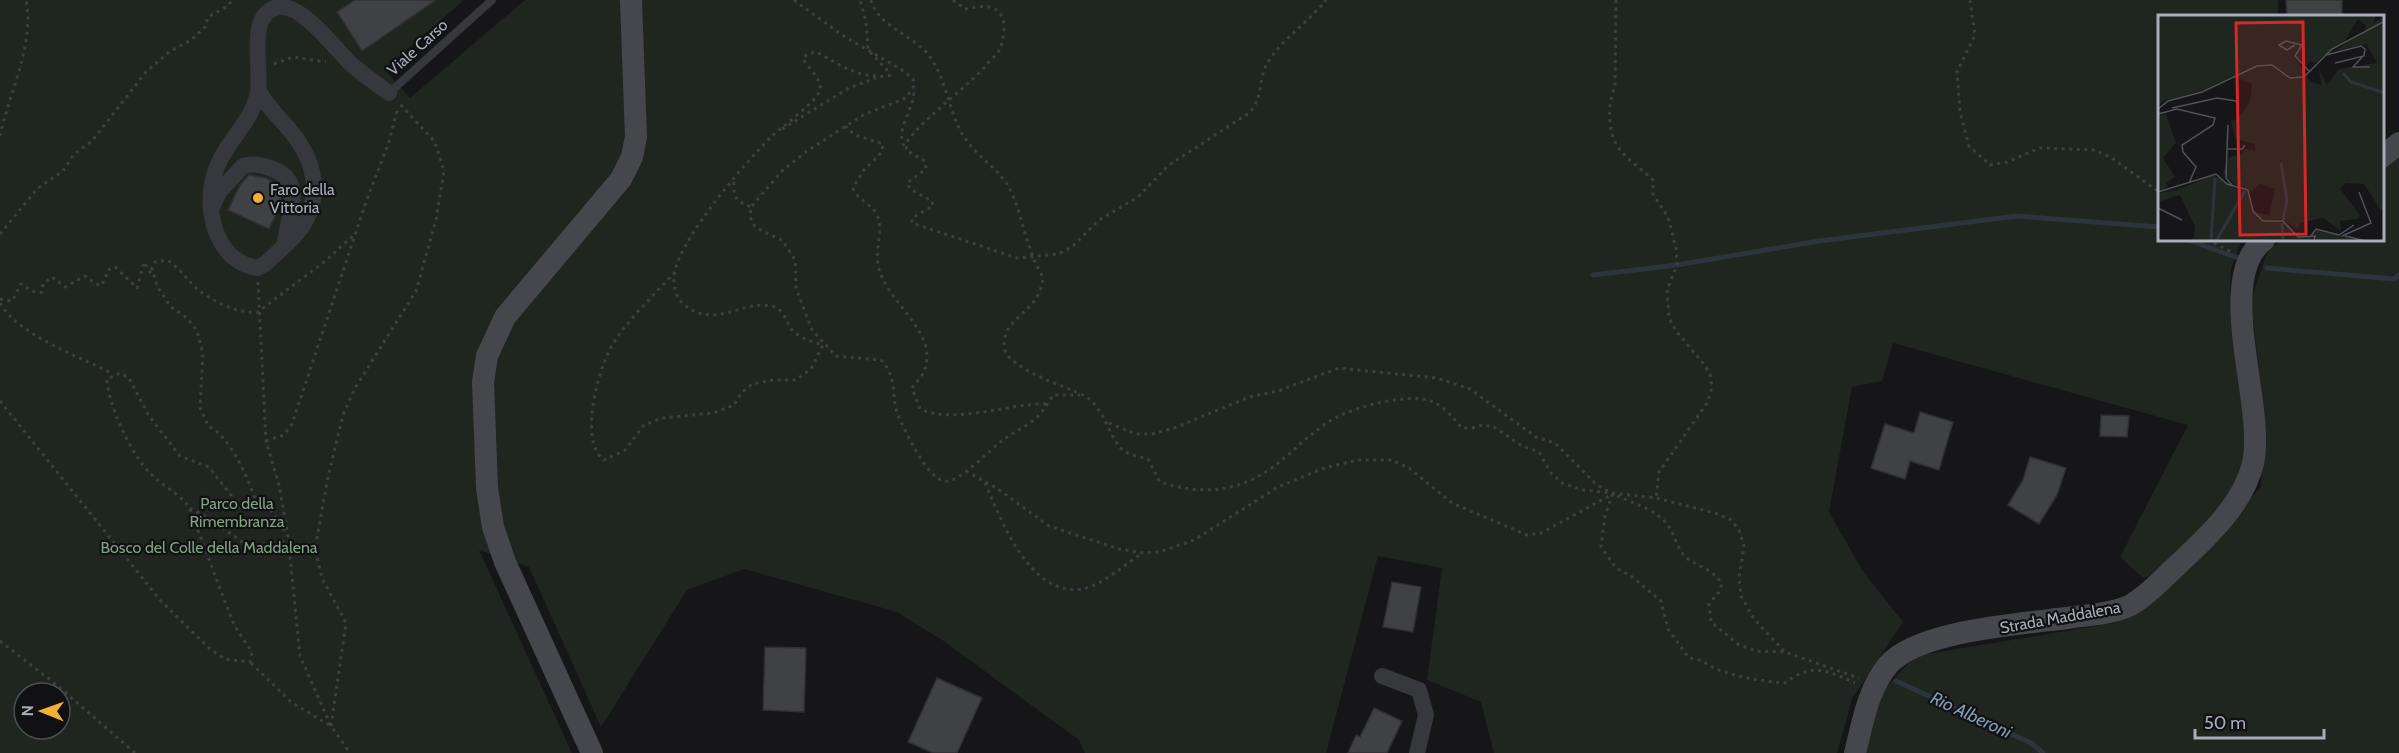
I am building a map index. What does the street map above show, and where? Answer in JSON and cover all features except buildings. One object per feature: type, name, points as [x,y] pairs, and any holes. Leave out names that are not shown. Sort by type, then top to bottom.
[{"type":"street","points":[[592,753],[505,562],[493,527],[487,488],[483,382],[487,356],[505,317],[621,179],[632,157],[636,137],[631,0]]},
{"type":"street","points":[[259,83],[249,118],[215,171],[211,188],[215,228],[224,248],[239,261],[257,268],[302,226],[312,199],[313,169],[310,159],[265,103],[259,83],[257,41],[261,21],[269,10],[282,6],[305,17],[352,65],[394,98]]},
{"type":"street","points":[[2384,155],[2399,143]]},
{"type":"street","points":[[212,208],[220,191],[243,166],[258,165],[275,169],[292,182],[294,191],[285,244]]},
{"type":"street","points":[[2247,259],[2261,242]]},
{"type":"street","name":"Strada Maddalena","points":[[1855,753],[1866,707],[1867,687],[1893,660],[1912,647],[1959,633],[2092,615],[2130,605],[2169,574],[2228,512],[2243,490],[2253,462],[2255,426],[2243,336],[2243,287],[2247,259]]},
{"type":"street","points":[[1382,676],[1419,690],[1426,715],[1417,753]]},
{"type":"lane","name":"Viale Carso","points":[[394,98],[492,0]]},
{"type":"path","points":[[0,136],[22,54],[28,14],[26,0]]},
{"type":"path","points":[[0,234],[38,189],[63,171],[74,154],[92,141],[146,72],[169,52],[191,40],[205,27],[208,17],[228,6],[232,0]]},
{"type":"path","points":[[794,0],[913,79],[915,98],[901,130],[900,139],[906,150],[925,161],[926,169],[907,183],[910,189],[932,201],[933,206],[912,218],[912,223],[1017,258],[1047,257],[1072,247],[1100,220],[1138,196],[1169,165],[1249,113],[1258,103],[1262,78],[1268,62],[1326,0]]},
{"type":"path","points":[[777,132],[849,88],[878,77],[889,76],[890,73],[868,50],[866,21],[860,0]]},
{"type":"path","points":[[871,0],[879,15],[888,24],[917,43],[931,57],[940,73],[948,100],[971,147],[979,158],[1004,178],[1010,190],[1031,256],[1042,277],[1042,288],[1038,299],[1010,324],[1004,348],[1008,357],[1021,366],[1084,396],[1108,422],[1115,439],[1124,452],[1148,459],[1160,482],[1184,490],[1209,491],[1251,480],[1267,471],[1337,417],[1369,405],[1397,400],[1431,401],[1442,407],[1462,428],[1483,425],[1494,427],[1522,446],[1539,452],[1551,473],[1562,483],[1583,490],[1656,498],[1715,513],[1731,520],[1744,546],[1739,578],[1741,596],[1754,619],[1785,652]]},
{"type":"path","points":[[906,150],[908,140],[916,130],[948,100],[965,88],[999,50],[1004,20],[998,10],[991,7],[965,9],[953,0]]},
{"type":"path","points":[[1616,0],[1615,87],[1609,100],[1612,128],[1619,150],[1653,180],[1653,194],[1668,217],[1677,265],[1667,290],[1669,318],[1676,332],[1710,374],[1712,387],[1707,403],[1659,472],[1656,498]]},
{"type":"path","points":[[1970,0],[1975,35],[1957,72],[1963,128],[1969,146],[1990,165],[2007,162],[2040,148],[2095,150],[2112,158],[2158,191]]},
{"type":"path","points":[[823,345],[793,331],[782,311],[771,306],[752,306],[730,314],[700,314],[684,306],[674,292],[675,272],[682,252],[734,180],[793,116],[812,104],[820,89],[819,80],[803,59],[807,54],[816,52],[846,71],[878,77]]},
{"type":"path","points":[[259,83],[278,61],[293,57],[306,57],[334,64]]},
{"type":"path","points":[[914,86],[906,98],[892,101],[845,126],[783,170],[751,207],[750,217],[755,227],[783,241],[795,260],[796,288],[812,330],[823,345],[836,356],[881,360],[890,370],[897,413],[913,445],[934,477],[946,482],[957,479],[1003,440],[1026,426],[1041,413],[1053,395],[1084,396]]},
{"type":"path","points":[[266,441],[284,435],[292,424],[356,233],[396,123],[394,98]]},
{"type":"path","points":[[331,726],[346,623],[322,578],[315,549],[328,477],[343,415],[355,388],[416,291],[436,220],[444,171],[435,142],[394,98]]},
{"type":"path","points":[[845,126],[855,135],[883,144],[882,152],[863,171],[853,188],[855,194],[872,206],[878,216],[881,230],[878,264],[884,284],[925,341],[925,371],[912,388],[920,409],[927,412],[961,413],[1026,403],[1046,404]]},
{"type":"path","points":[[734,180],[734,195],[738,202],[751,207]]},
{"type":"path","points":[[153,276],[152,268],[155,262],[167,260],[196,288],[220,302],[240,311],[258,312],[324,262],[356,233]]},
{"type":"path","points":[[2211,242],[2247,259]]},
{"type":"path","points":[[113,374],[34,333],[6,313],[0,301],[12,301],[21,284],[36,293],[42,292],[43,284],[52,277],[65,287],[85,276],[100,286],[108,270],[115,267],[137,288],[144,262],[170,306],[188,318],[197,331],[203,354],[200,408],[209,427],[217,429],[232,449],[255,497],[257,508],[251,510],[241,508],[209,467],[180,456],[149,416],[129,378],[120,373],[113,374],[107,379],[108,393],[142,465],[153,476],[180,495],[189,507],[234,626],[252,652],[250,662]]},
{"type":"path","points":[[257,268],[266,441],[279,485],[288,536],[300,656],[331,726],[350,753]]},
{"type":"path","points":[[675,272],[609,351],[599,382],[590,433],[596,454],[604,460],[626,450],[644,425],[662,418],[713,413],[734,405],[741,393],[752,384],[773,380],[796,380],[811,369],[823,345]]},
{"type":"path","points":[[1108,422],[1136,434],[1152,434],[1177,427],[1249,397],[1278,392],[1339,368],[1437,378],[1470,389],[1536,437],[1555,443],[1596,484],[1612,494],[1655,513],[1667,524],[1680,551],[1690,560],[1716,575],[1722,584],[1719,592],[1709,604],[1711,622],[1719,631],[1739,645],[1757,651],[1785,652],[1867,687]]},
{"type":"path","points":[[0,401],[160,600],[183,619],[210,649],[225,659],[250,662],[291,702],[331,726]]},
{"type":"path","points":[[965,471],[984,481],[1048,526],[1119,549],[1144,553],[1159,552],[1194,540],[1278,487],[1324,468],[1358,460],[1392,460],[1409,468],[1452,503],[1527,535],[1541,533],[1612,494]]},
{"type":"path","points":[[984,481],[1015,549],[1049,582],[1066,588],[1083,589],[1099,582],[1144,553]]},
{"type":"path","points":[[1612,494],[1605,515],[1601,547],[1616,568],[1631,576],[1661,601],[1668,629],[1689,658],[1703,659],[1716,669],[1756,681],[1785,683],[1795,675],[1814,668],[1867,687]]},
{"type":"path","points":[[255,497],[266,503],[288,536]]},
{"type":"path","points":[[189,507],[217,523],[234,538],[250,547],[274,548],[288,536]]},
{"type":"path","points":[[0,641],[53,682],[135,753]]},
{"type":"green space","points":[[0,0],[464,0],[384,69],[410,98],[525,0],[2278,0],[2278,15],[2158,15],[2158,242],[2241,242],[2231,268],[2230,290],[2249,439],[2240,484],[2164,570],[2143,578],[2120,557],[2188,425],[1893,343],[1882,381],[1852,387],[1829,512],[1862,570],[1903,622],[1852,699],[1837,753],[1494,753],[1481,702],[1427,680],[1442,568],[1378,556],[1326,753],[1085,753],[1079,740],[942,640],[897,612],[744,569],[687,590],[601,727],[529,567],[479,550],[572,753],[0,753]]},
{"type":"green space","points":[[2399,157],[2399,753],[1865,753],[1878,696],[1915,656],[2114,623],[2138,614],[2186,570],[2261,487],[2263,404],[2251,300],[2268,250],[2279,242],[2384,242],[2384,168]]},
{"type":"waterway","points":[[1593,275],[1677,265],[1819,241],[2017,216],[2158,227]]},
{"type":"waterway","points":[[2194,242],[2238,258]]},
{"type":"waterway","points":[[2267,268],[2394,279],[2399,275]]},
{"type":"waterway","name":"Rio Alberoni","points":[[1896,681],[2031,743],[2043,753]]},
{"type":"place","name":"Faro della Vittoria","points":[[258,198]]},
{"type":"park label","name":"Parco della Rimembranza","points":[[237,512]]},
{"type":"park label","name":"Bosco del Colle della Maddalena","points":[[209,547]]}]
